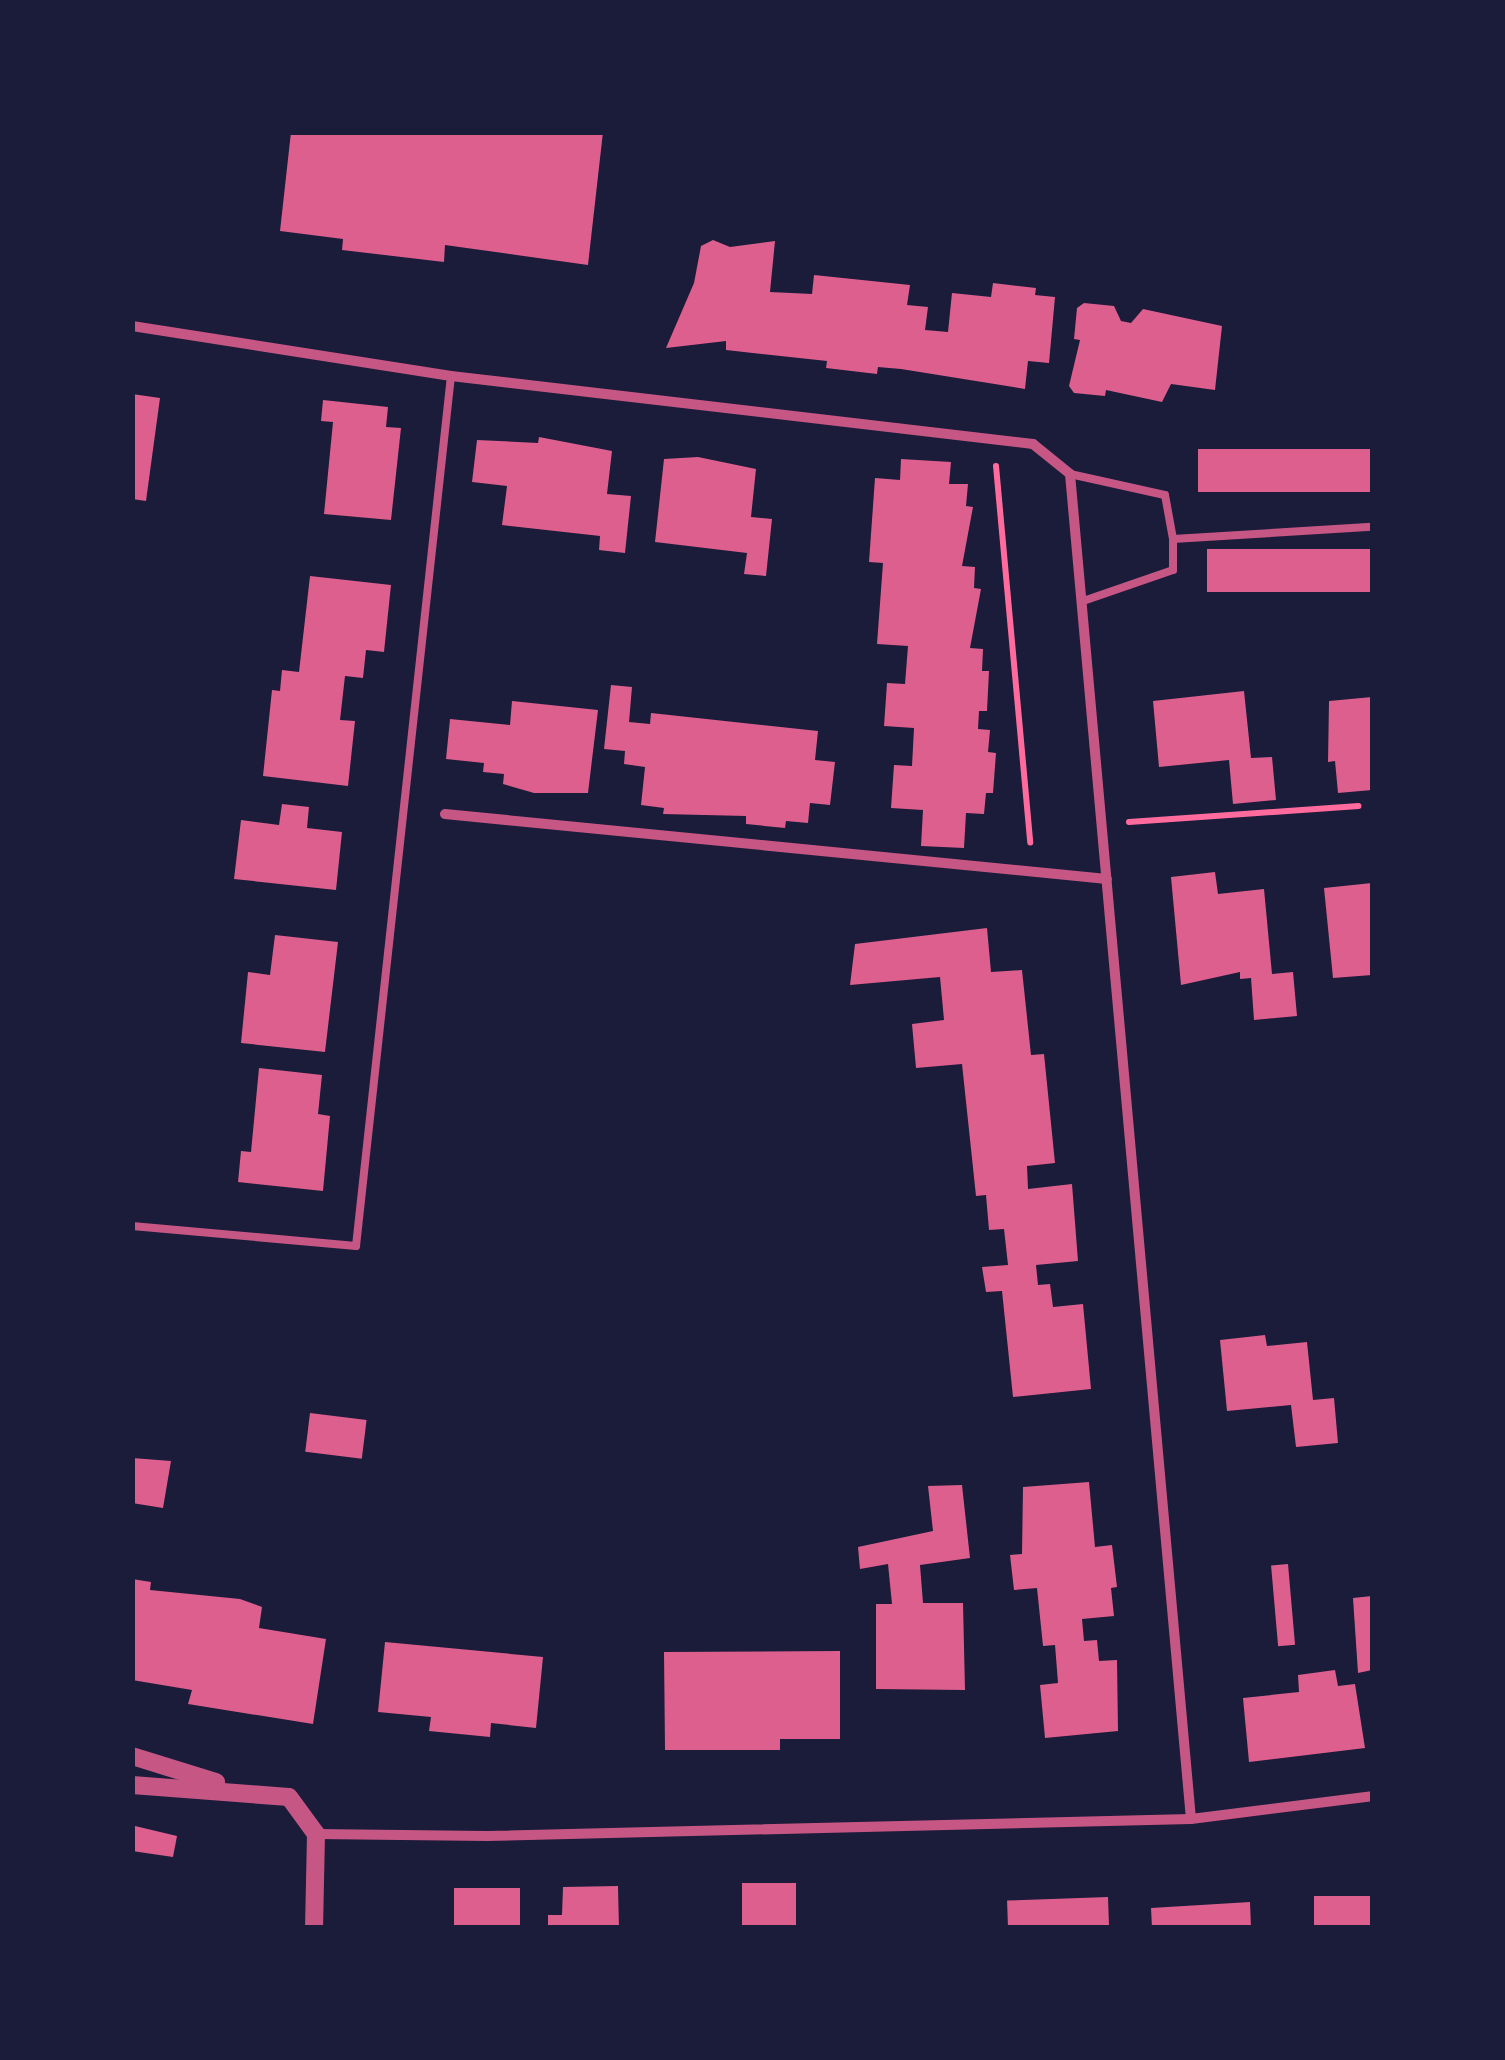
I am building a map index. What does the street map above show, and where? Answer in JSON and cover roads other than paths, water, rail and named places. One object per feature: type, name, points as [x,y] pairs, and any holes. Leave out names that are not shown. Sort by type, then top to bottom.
[{"type":"street","points":[[132,326],[451,376],[1032,444],[1070,474],[1191,1819]]},
{"type":"street","points":[[445,814],[1107,879]]},
{"type":"street","points":[[132,1756],[230,1788]]},
{"type":"street","points":[[132,1785],[230,1788],[289,1797],[316,1834],[314,1928]]},
{"type":"street","points":[[316,1834],[487,1836],[1191,1819],[1372,1796]]},
{"type":"lane","points":[[132,1226],[356,1246],[451,376]]},
{"type":"lane","points":[[1070,474],[1164,495],[1173,539],[1173,570],[1083,602]]},
{"type":"lane","points":[[1173,539],[1372,527]]}]
